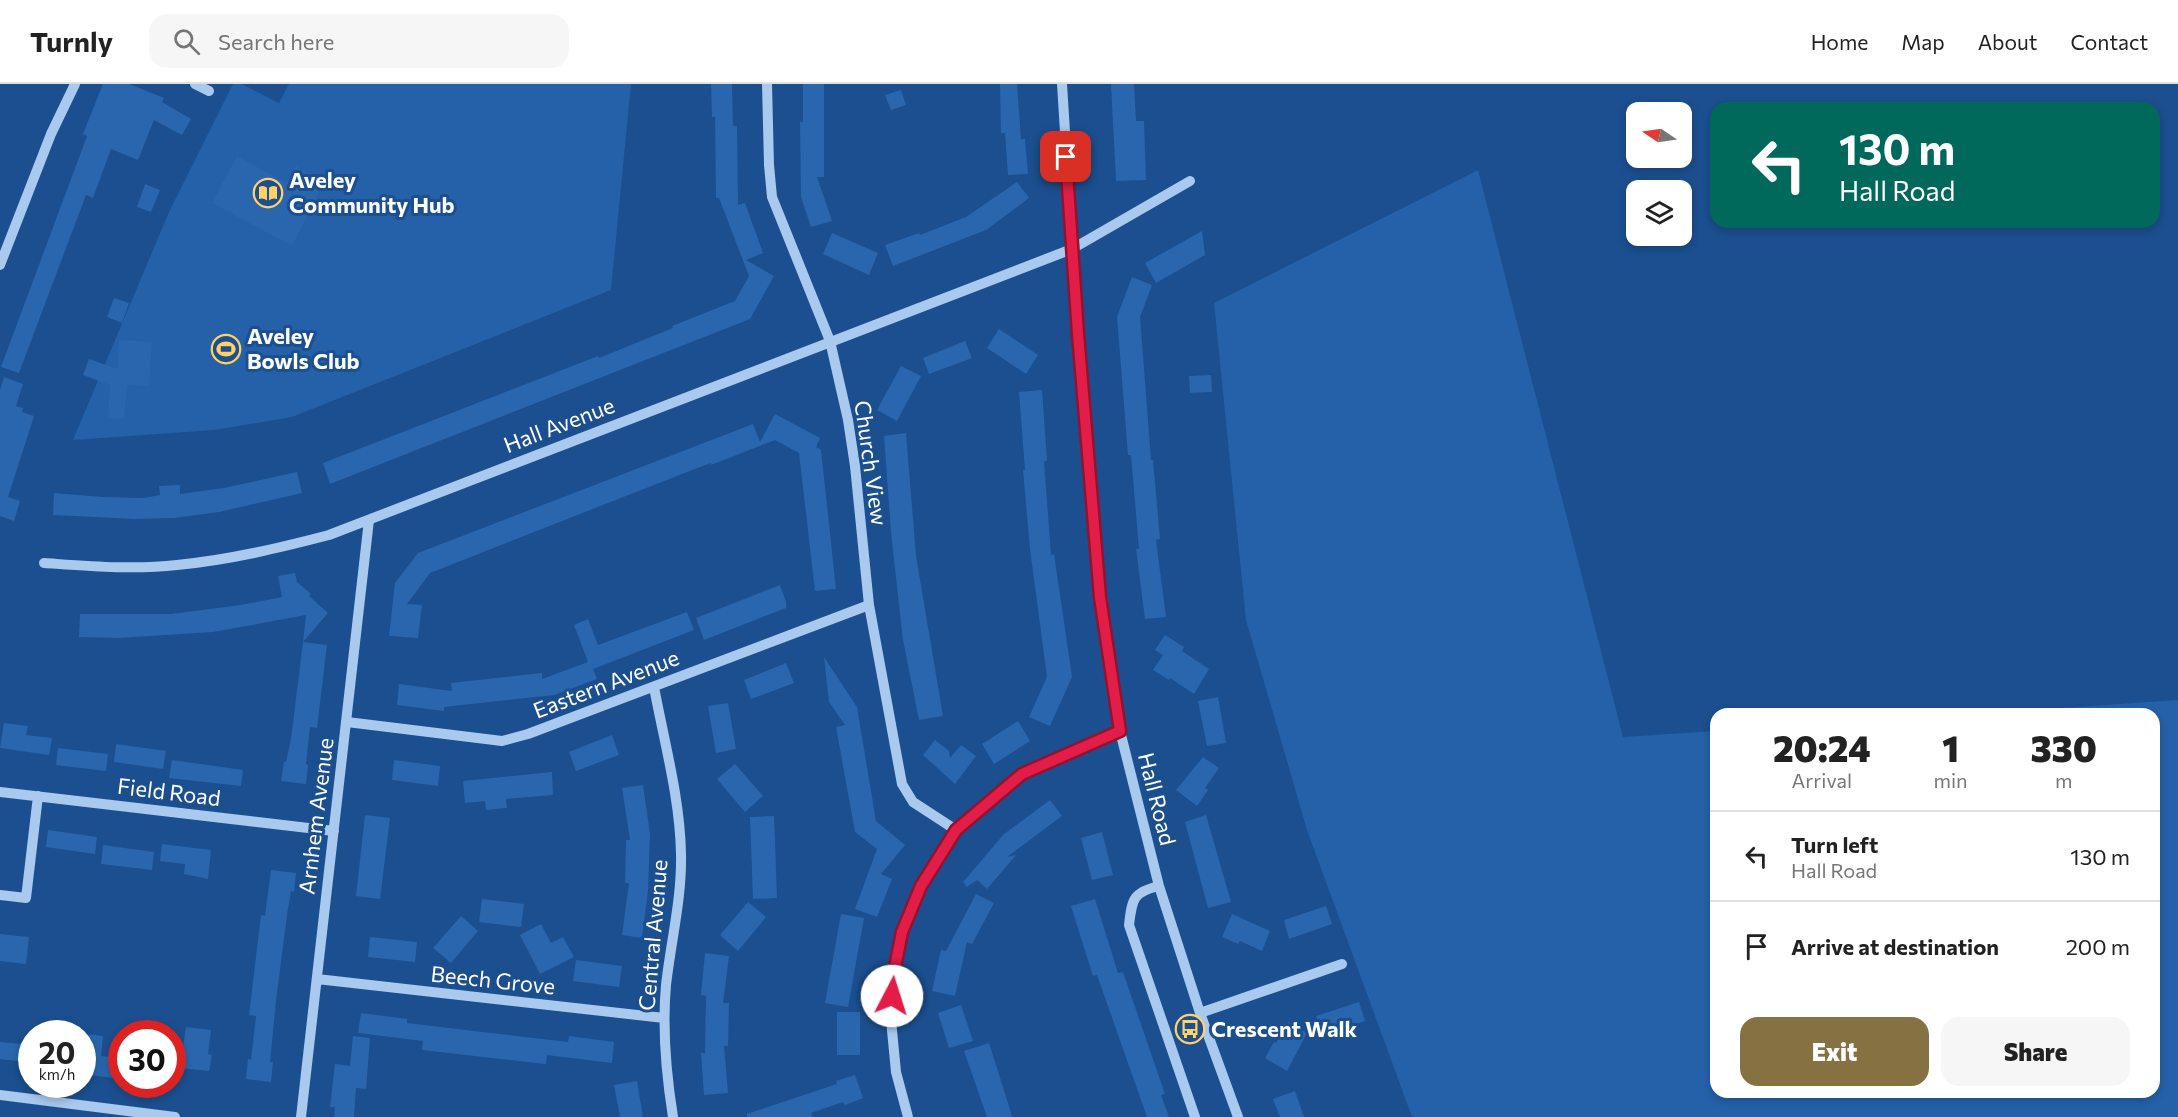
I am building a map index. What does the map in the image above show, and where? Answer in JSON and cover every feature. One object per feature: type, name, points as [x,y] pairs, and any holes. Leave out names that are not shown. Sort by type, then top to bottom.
[{"type":"street","points":[[0,265],[51,134],[75,84]]},
{"type":"street","points":[[195,84],[209,91]]},
{"type":"street","name":"Church View","points":[[767,84],[772,197],[830,341],[848,420],[869,605],[902,784],[913,801],[956,830]]},
{"type":"street","name":"Hall Road","points":[[1062,84],[1072,249],[1100,597],[1120,731],[1159,886],[1200,1012],[1238,1117]]},
{"type":"street","name":"Hall Avenue","points":[[44,563],[114,567],[175,566],[253,554],[329,535],[1072,249],[1190,181]]},
{"type":"street","name":"Arnhem Avenue","points":[[301,1117],[369,520]]},
{"type":"street","name":"Eastern Avenue","points":[[347,722],[501,741],[528,734],[869,605]]},
{"type":"street","name":"Central Avenue","points":[[654,687],[677,809],[681,853],[680,891],[666,985],[664,1018],[664,1047],[674,1117]]},
{"type":"street","points":[[905,1116],[896,1072],[891,1020],[894,972],[902,932],[921,886],[956,830],[1022,774],[1120,731]]},
{"type":"street","name":"Field Road","points":[[0,792],[334,831]]},
{"type":"street","points":[[0,895],[26,898],[38,796]]},
{"type":"street","points":[[1159,886],[1142,890],[1134,898],[1129,925],[1195,1117]]},
{"type":"street","points":[[1200,1012],[1342,964]]},
{"type":"street","name":"Beech Grove","points":[[317,979],[664,1018]]},
{"type":"street","points":[[0,1095],[175,1117]]},
{"type":"shaded area","points":[[233,84],[242,84],[279,103],[289,84],[631,84],[611,290],[292,417],[215,430],[73,440],[169,212]]},
{"type":"shaded area","points":[[1478,170],[1623,737],[1710,731],[1710,1098],[2160,1098],[2160,708],[2061,708],[2178,700],[2178,1117],[1412,1117],[1307,830],[1246,620],[1214,303]]},
{"type":"building","points":[[103,84],[129,84],[164,98],[162,102],[191,119],[182,135],[154,120],[138,160],[111,149],[93,198],[86,195],[19,373],[1,367],[87,136],[83,134]]},
{"type":"building","points":[[711,84],[732,84],[733,126],[737,126],[738,205],[745,203],[763,253],[746,260],[774,276],[750,319],[330,484],[323,463],[598,356],[599,358],[735,301],[749,276],[719,198],[716,198],[715,117],[712,117]]},
{"type":"building","points":[[803,84],[824,84],[824,177],[817,177],[832,221],[811,227],[801,197],[800,122],[803,122]]},
{"type":"building","points":[[1000,84],[1017,84],[1021,139],[1025,139],[1028,174],[1008,175],[1005,133],[1001,133]]},
{"type":"building","points":[[1111,84],[1134,84],[1136,121],[1144,121],[1146,180],[1116,181]]},
{"type":"building","points":[[901,90],[906,105],[891,110],[885,95]]},
{"type":"building","name":"Aveley Community Hub","points":[[237,156],[286,183],[296,166],[325,182],[292,246],[212,203]]},
{"type":"building","points":[[1017,182],[1029,198],[986,230],[893,266],[885,245],[919,233],[920,235],[966,217]]},
{"type":"building","points":[[145,184],[160,190],[151,212],[137,207]]},
{"type":"building","points":[[1202,231],[1205,255],[1156,283],[1145,263]]},
{"type":"building","points":[[832,233],[878,253],[869,275],[823,254]]},
{"type":"building","points":[[1132,277],[1152,285],[1140,317],[1151,460],[1153,460],[1160,539],[1156,540],[1166,617],[1145,619],[1136,549],[1139,549],[1131,455],[1128,455],[1117,317]]},
{"type":"building","points":[[114,298],[129,303],[122,323],[107,317]]},
{"type":"building","points":[[999,329],[1038,355],[1026,374],[987,348]]},
{"type":"building","points":[[119,340],[152,342],[149,386],[127,385],[124,419],[108,418],[110,385],[83,375],[89,359],[118,369]]},
{"type":"building","points":[[965,341],[972,358],[929,374],[923,358]]},
{"type":"building","points":[[901,366],[921,376],[897,421],[877,410]]},
{"type":"building","points":[[1211,375],[1212,392],[1190,393],[1189,376]]},
{"type":"building","points":[[4,377],[23,384],[16,406],[23,408],[22,412],[34,416],[8,497],[20,501],[14,521],[0,516],[0,390]]},
{"type":"building","points":[[1042,390],[1047,461],[1044,461],[1051,555],[1054,554],[1072,677],[1050,726],[1029,717],[1047,677],[1030,549],[1019,392]]},
{"type":"building","points":[[775,414],[820,438],[816,447],[821,450],[836,589],[815,591],[799,453],[775,440],[430,573],[407,604],[422,605],[418,638],[389,636],[395,583],[418,553],[753,424],[760,442]]},
{"type":"building","points":[[906,433],[916,556],[943,716],[919,720],[903,640],[891,532],[884,436]]},
{"type":"building","points":[[297,472],[302,493],[219,512],[174,518],[135,519],[53,515],[54,493],[144,498],[160,495],[159,486],[180,485],[180,494],[224,488]]},
{"type":"building","points":[[295,573],[297,582],[328,613],[303,642],[306,615],[213,632],[119,638],[79,637],[80,614],[171,614],[241,605],[282,597],[278,576]]},
{"type":"building","points":[[780,585],[786,608],[704,640],[696,618]]},
{"type":"building","points":[[687,612],[694,630],[593,669],[597,679],[554,695],[444,707],[444,711],[397,705],[399,684],[452,691],[451,683],[542,673],[542,679],[588,662],[574,625],[588,619],[598,645]]},
{"type":"building","points":[[1165,635],[1184,647],[1182,651],[1209,669],[1194,694],[1153,670],[1163,655],[1155,650]]},
{"type":"building","points":[[303,642],[327,645],[317,728],[310,727],[306,784],[281,781],[291,739]]},
{"type":"building","points":[[824,657],[857,707],[876,821],[905,845],[881,874],[892,879],[877,917],[855,909],[877,849],[855,832],[836,727],[845,725],[829,702]]},
{"type":"building","points":[[786,663],[794,683],[751,699],[744,680]]},
{"type":"building","points":[[1218,697],[1226,743],[1207,746],[1198,701]]},
{"type":"building","points":[[728,703],[736,749],[716,753],[708,706]]},
{"type":"building","points":[[1018,721],[1030,741],[994,764],[982,744]]},
{"type":"building","points":[[4,723],[28,726],[26,735],[52,738],[49,755],[0,748]]},
{"type":"building","points":[[612,735],[619,755],[576,771],[569,752]]},
{"type":"building","points":[[935,740],[949,751],[950,758],[961,745],[976,756],[955,784],[923,755]]},
{"type":"building","points":[[116,744],[166,751],[163,769],[114,762]]},
{"type":"building","points":[[58,748],[108,754],[106,771],[56,765]]},
{"type":"building","points":[[1203,757],[1219,768],[1205,788],[1208,790],[1197,806],[1176,790]]},
{"type":"building","points":[[172,760],[243,770],[241,786],[169,778]]},
{"type":"building","points":[[394,760],[440,766],[438,786],[392,780]]},
{"type":"building","points":[[735,764],[763,796],[745,812],[717,779]]},
{"type":"building","points":[[552,772],[553,795],[506,799],[507,808],[486,810],[485,801],[465,803],[463,781]]},
{"type":"building","points":[[643,785],[650,834],[648,891],[642,938],[622,935],[629,883],[625,883],[626,840],[630,840],[622,788]]},
{"type":"building","points":[[1050,800],[1062,816],[1007,857],[1016,855],[987,889],[977,880],[967,887],[963,882],[1004,834]]},
{"type":"building","points":[[365,815],[390,818],[380,899],[356,896]]},
{"type":"building","points":[[1206,815],[1231,902],[1208,908],[1185,822]]},
{"type":"building","points":[[774,816],[777,898],[753,899],[750,817]]},
{"type":"building","points":[[48,830],[97,837],[95,854],[46,847]]},
{"type":"building","points":[[1102,832],[1113,875],[1092,880],[1081,838]]},
{"type":"building","points":[[162,844],[211,850],[208,879],[184,874],[185,864],[160,861]]},
{"type":"building","points":[[103,845],[154,852],[152,870],[101,864]]},
{"type":"building","points":[[271,870],[296,873],[294,892],[291,891],[287,915],[276,1001],[270,1062],[273,1062],[271,1082],[246,1079],[248,1059],[251,1060],[256,1016],[249,1015],[261,915],[265,916]]},
{"type":"building","points":[[976,894],[994,903],[972,944],[967,942],[955,996],[932,991],[941,950],[946,951]]},
{"type":"building","points":[[482,899],[524,904],[521,927],[479,922]]},
{"type":"building","points":[[1095,899],[1118,973],[1123,972],[1165,1094],[1161,1095],[1169,1117],[1147,1117],[1097,975],[1093,976],[1071,906]]},
{"type":"building","points":[[748,902],[766,917],[738,951],[720,935]]},
{"type":"building","points":[[1326,906],[1332,924],[1289,939],[1284,920]]},
{"type":"building","points":[[841,914],[864,918],[848,1007],[825,1003]]},
{"type":"building","points":[[1232,914],[1270,931],[1262,951],[1240,941],[1238,944],[1222,937]]},
{"type":"building","points":[[461,916],[478,931],[451,963],[433,948]]},
{"type":"building","points":[[541,924],[551,943],[563,937],[574,957],[540,974],[520,935]]},
{"type":"building","points":[[0,934],[29,937],[26,964],[0,961]]},
{"type":"building","points":[[370,937],[417,942],[415,962],[368,957]]},
{"type":"building","points":[[705,953],[729,956],[723,1003],[729,1003],[728,1046],[724,1046],[728,1093],[704,1095],[701,1053],[705,1053],[706,996],[701,995]]},
{"type":"building","points":[[576,960],[622,966],[619,987],[573,981]]},
{"type":"building","points":[[1359,1002],[1365,1021],[1323,1036],[1316,1016]]},
{"type":"building","points":[[961,1005],[973,1041],[949,1048],[938,1013]]},
{"type":"building","points":[[837,1012],[860,1012],[860,1055],[837,1055]]},
{"type":"building","points":[[361,1013],[407,1019],[407,1023],[568,1042],[569,1036],[614,1042],[612,1063],[547,1055],[546,1064],[422,1050],[423,1041],[358,1033]]},
{"type":"building","points":[[1288,1022],[1307,1033],[1287,1071],[1265,1058]]},
{"type":"building","points":[[186,1027],[211,1030],[208,1054],[212,1055],[209,1071],[186,1069]]},
{"type":"building","points":[[96,1035],[103,1036],[101,1056],[108,1057],[108,1077],[96,1076]]},
{"type":"building","points":[[353,1036],[370,1038],[366,1089],[356,1088],[354,1117],[334,1117],[335,1107],[330,1107],[335,1064],[350,1066]]},
{"type":"building","points":[[0,1042],[18,1044],[18,1061],[0,1059]]},
{"type":"building","points":[[989,1043],[1012,1117],[987,1117],[964,1051]]},
{"type":"building","points":[[855,1075],[863,1098],[845,1105],[843,1102],[811,1113],[812,1117],[747,1117],[747,1114],[837,1084],[836,1081]]},
{"type":"building","points":[[637,1081],[643,1117],[620,1117],[614,1085]]},
{"type":"building","points":[[1295,1091],[1304,1117],[1280,1117],[1273,1099]]},
{"type":"place","name":"Aveley Community Hub","points":[[268,193]]},
{"type":"place","name":"Aveley Bowls Club","points":[[226,349]]},
{"type":"place","name":"Crescent Walk","points":[[1190,1029]]},
{"type":"route","points":[[892,996],[902,932],[921,886],[956,830],[1022,774],[1120,731],[1100,597],[1066,157]]}]
